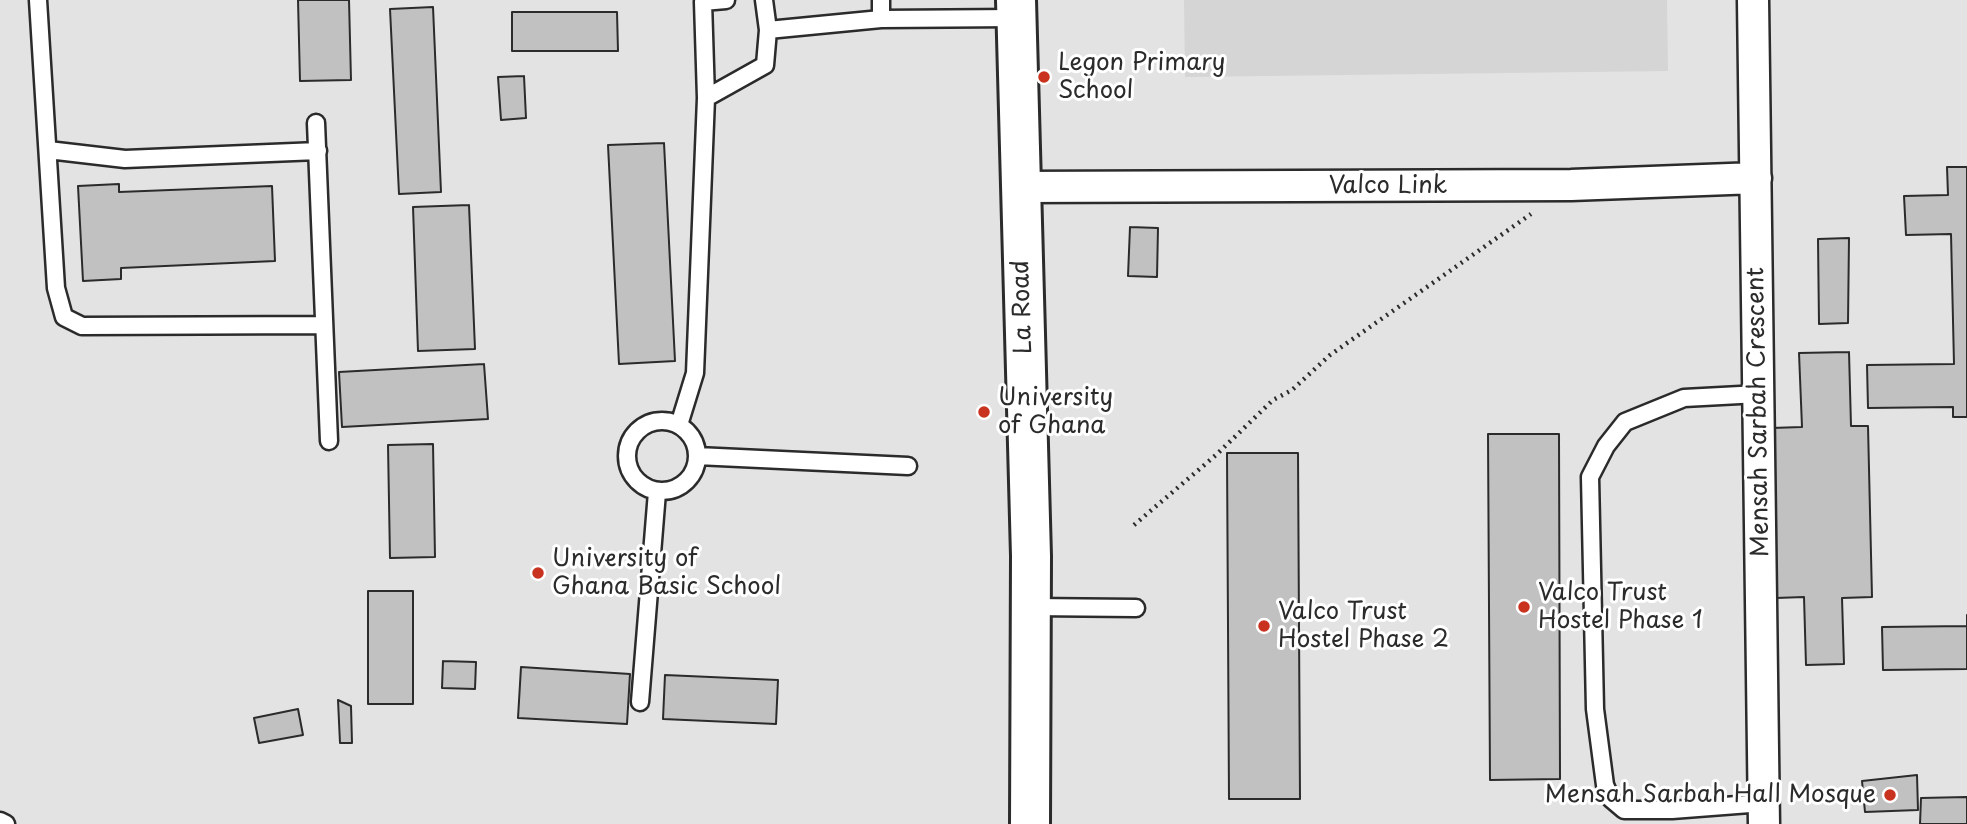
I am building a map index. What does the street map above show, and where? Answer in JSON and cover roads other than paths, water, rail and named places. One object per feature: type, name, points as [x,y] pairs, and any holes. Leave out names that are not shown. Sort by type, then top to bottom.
[{"type":"street","name":"Mensah Sarbah Crescent","points":[[1753,0],[1764,813]]},
{"type":"street","name":"La Road","points":[[1016,9],[1031,607],[1031,824]]},
{"type":"street","name":"Valco Link","points":[[1020,187],[1571,185],[1756,177]]},
{"type":"lane","points":[[38,0],[56,288],[64,317],[82,326],[324,325]]},
{"type":"lane","points":[[679,425],[695,373],[706,98],[704,2],[726,0]]},
{"type":"lane","points":[[706,98],[765,65],[768,30],[764,0]]},
{"type":"lane","points":[[881,0],[881,19]]},
{"type":"lane","points":[[768,30],[1016,9]]},
{"type":"lane","points":[[316,123],[329,441]]},
{"type":"lane","points":[[48,150],[125,159],[318,150]]},
{"type":"lane","points":[[1759,394],[1684,398],[1625,422],[1606,446],[1590,477],[1595,709],[1605,785],[1611,799],[1624,810],[1764,813]]},
{"type":"lane","points":[[655,421],[679,425],[695,443],[697,456],[690,479],[669,492],[657,492],[635,480],[626,457],[634,434],[655,421]]},
{"type":"lane","points":[[697,456],[908,466]]},
{"type":"lane","points":[[640,702],[657,492]]},
{"type":"lane","points":[[1031,607],[1136,608]]},
{"type":"lane","points":[[0,821],[6,824]]},
{"type":"place","name":"Legon Primary School","points":[[1044,77]]},
{"type":"place","name":"University of Ghana","points":[[984,412]]},
{"type":"place","name":"University of Ghana Basic School","points":[[538,573]]},
{"type":"place","name":"Valco Trust Hostel Phase 1","points":[[1524,607]]},
{"type":"place","name":"Valco Trust Hostel Phase 2","points":[[1264,626]]},
{"type":"place","name":"Mensah Sarbah Hall Mosque","points":[[1890,795]]}]
